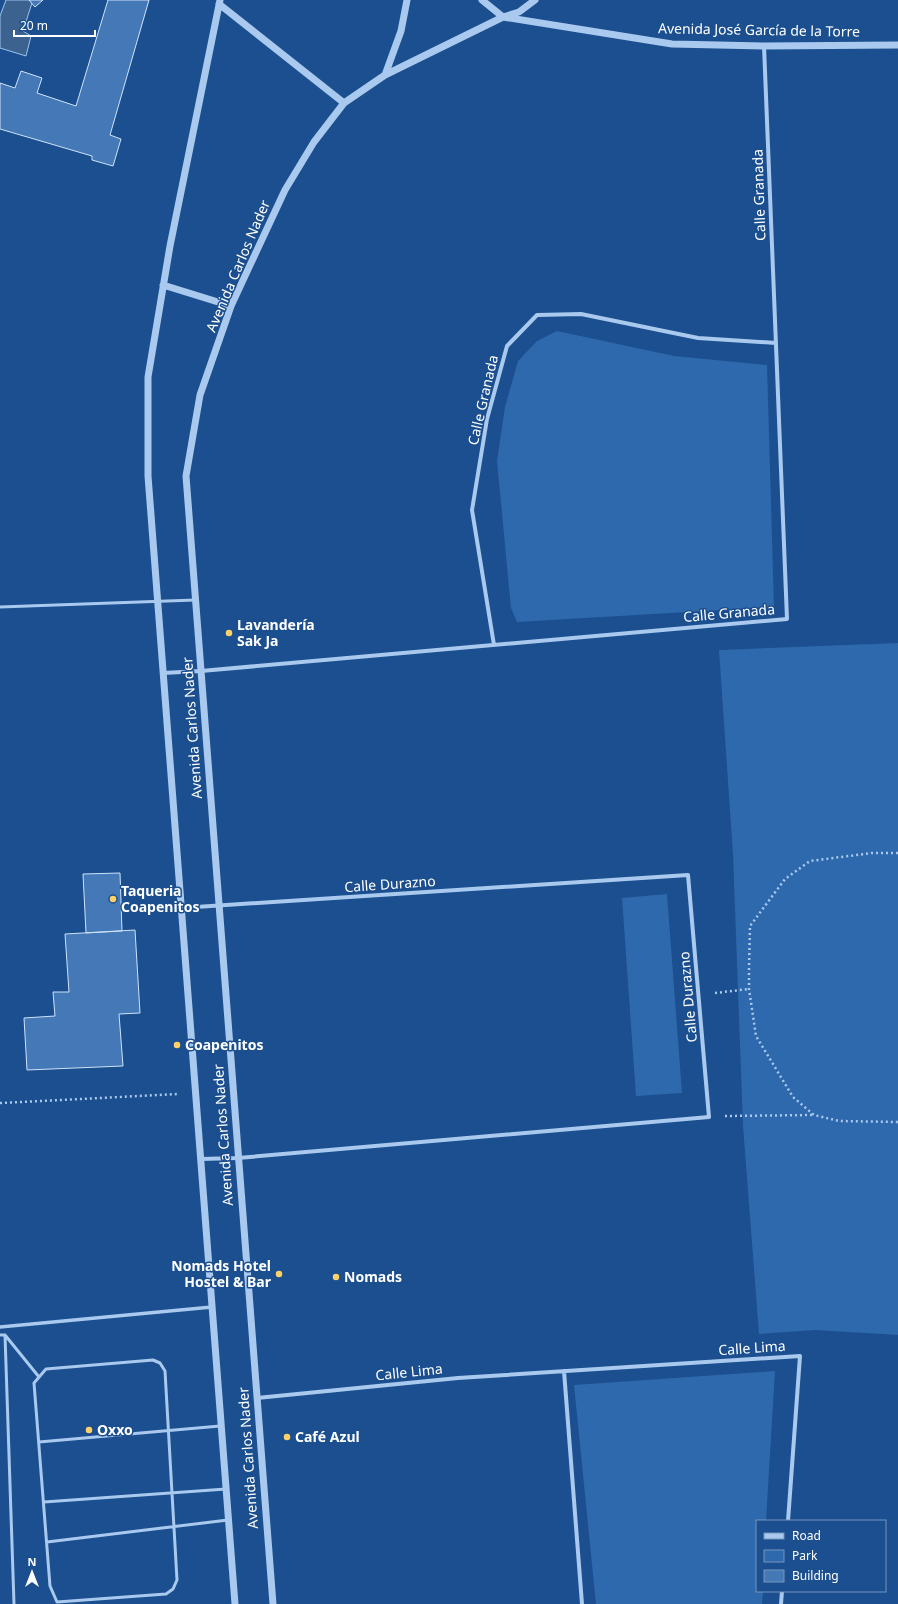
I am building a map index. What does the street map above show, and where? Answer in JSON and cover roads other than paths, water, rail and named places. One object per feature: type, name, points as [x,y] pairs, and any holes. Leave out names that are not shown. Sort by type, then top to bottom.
[{"type":"street","points":[[385,75],[401,32],[407,0]]},
{"type":"street","name":"Avenida José García de la Torre","points":[[482,0],[503,17],[672,44],[764,46],[898,45]]},
{"type":"street","name":"Avenida Carlos Nader","points":[[273,1604],[186,476],[200,395],[231,306],[285,190],[314,142],[344,103],[385,75],[503,17],[519,12],[535,0]]},
{"type":"street","points":[[219,2],[344,103]]},
{"type":"street","name":"Avenida Carlos Nader","points":[[219,2],[163,285],[148,377],[148,476],[235,1604]]},
{"type":"street","name":"Calle Granada","points":[[163,673],[201,671],[787,619],[764,46]]},
{"type":"street","points":[[163,285],[231,306]]},
{"type":"street","name":"Calle Granada","points":[[494,645],[472,510],[487,419],[507,346],[537,315],[581,314],[698,338],[776,343]]},
{"type":"street","name":"Calle Durazno","points":[[182,908],[219,907],[688,875],[708,1117],[238,1158]]},
{"type":"street","points":[[201,1159],[238,1158]]},
{"type":"street","points":[[0,1327],[212,1307]]},
{"type":"street","name":"Calle Lima","points":[[257,1398],[458,1378],[800,1356],[788,1520]]},
{"type":"street","points":[[564,1371],[582,1604]]},
{"type":"street","points":[[782,1592],[782,1604]]},
{"type":"lane","points":[[0,607],[195,600]]},
{"type":"lane","points":[[0,1335],[5,1335]]},
{"type":"lane","points":[[5,1335],[39,1377]]},
{"type":"lane","points":[[5,1335],[14,1604]]},
{"type":"lane","points":[[153,1360],[160,1363],[165,1371],[177,1580],[173,1589],[166,1594],[57,1603],[50,1586],[34,1383],[39,1377],[46,1369],[153,1360]]},
{"type":"lane","points":[[39,1442],[221,1426]]},
{"type":"lane","points":[[44,1502],[226,1489]]},
{"type":"lane","points":[[47,1542],[174,1528],[228,1520]]},
{"type":"place","name":"Lavandería Sak Ja","points":[[229,633]]},
{"type":"place","name":"Taqueria Coapenitos","points":[[113,899]]},
{"type":"place","name":"Coapenitos","points":[[177,1045]]},
{"type":"place","name":"Nomads Hotel Hostel & Bar","points":[[279,1274]]},
{"type":"place","name":"Nomads","points":[[336,1277]]},
{"type":"place","name":"Oxxo","points":[[89,1430]]},
{"type":"place","name":"Café Azul","points":[[287,1437]]}]
